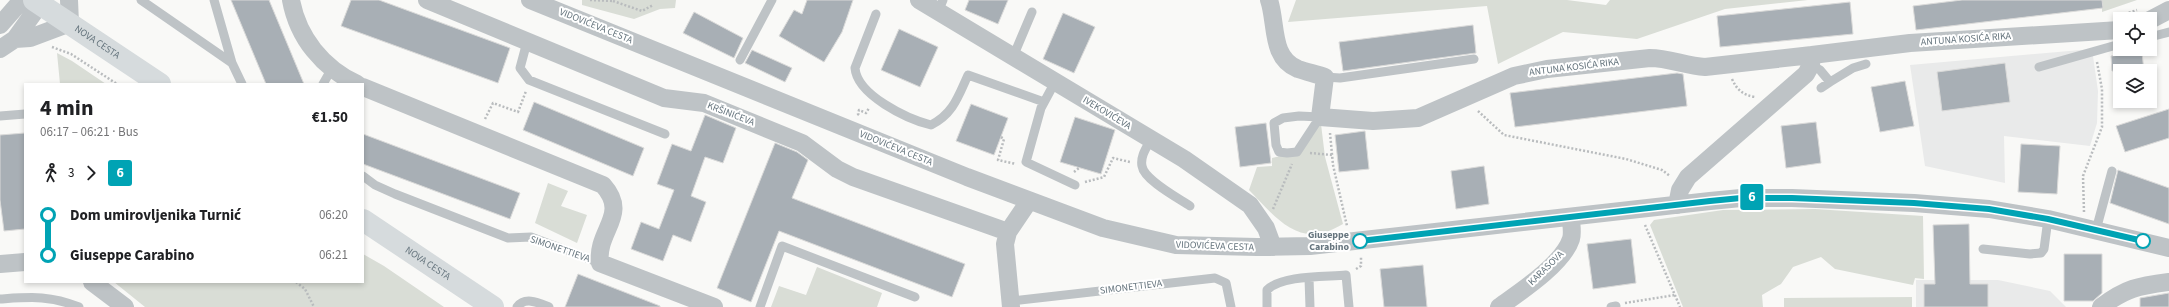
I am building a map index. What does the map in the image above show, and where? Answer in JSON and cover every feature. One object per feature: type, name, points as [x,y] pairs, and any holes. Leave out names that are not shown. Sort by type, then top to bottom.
[{"type":"street","points":[[15,39],[30,38],[70,23],[68,0]]},
{"type":"street","points":[[291,0],[302,32],[314,51],[327,77],[354,83]]},
{"type":"street","name":"KRŠINIĆEVA","points":[[427,0],[664,98],[704,104],[732,114],[802,143],[837,169],[853,177],[1008,232]]},
{"type":"street","name":"VIDOVIĆEVA CESTA","points":[[530,0],[1029,201],[1103,228],[1176,245],[1273,247],[1356,242],[1741,198],[1792,198],[1914,203],[1989,209],[2048,219],[2169,248]]},
{"type":"street","name":"IVEKOVIĆEVA","points":[[919,0],[940,6],[1013,57],[1151,139],[1250,205],[1266,228],[1273,247]]},
{"type":"street","points":[[1269,0],[1278,48],[1284,60],[1297,68],[1325,76],[1320,117]]},
{"type":"street","points":[[0,25],[35,1]]},
{"type":"street","points":[[0,49],[15,39],[35,1]]},
{"type":"street","name":"NOVA CESTA","points":[[35,1],[159,83]]},
{"type":"street","points":[[2157,16],[2169,10]]},
{"type":"street","name":"ANTUNA KOSIĆA RIKA","points":[[1320,117],[1373,121],[1418,118],[1514,76],[1547,69],[1650,58],[1666,59],[1699,67],[1811,60],[1910,43],[2113,30]]},
{"type":"street","points":[[1677,205],[1680,190],[1688,177],[1806,74],[1811,60]]},
{"type":"street","points":[[364,87],[603,185],[612,195],[614,216],[600,246],[600,263]]},
{"type":"street","name":"SIMONETTIEVA","points":[[1011,304],[1005,258],[1008,232],[1029,201]]},
{"type":"street","name":"KARASOVA","points":[[1499,307],[1523,290],[1558,258],[1571,238],[1571,217]]},
{"type":"street","name":"NOVA CESTA","points":[[364,221],[493,307]]},
{"type":"street","points":[[0,264],[24,262]]},
{"type":"street","name":"SIMONETTIEVA","points":[[600,263],[714,307]]},
{"type":"street","points":[[2101,307],[2124,290],[2142,285],[2169,282]]},
{"type":"street","points":[[93,283],[125,307]]},
{"type":"lane","points":[[141,0],[232,63]]},
{"type":"lane","points":[[214,0],[232,63],[242,83]]},
{"type":"lane","points":[[740,60],[772,0]]},
{"type":"lane","points":[[1013,57],[1032,12]]},
{"type":"lane","points":[[876,14],[855,68],[856,76],[859,82],[876,98],[918,122],[931,126],[944,119],[957,101],[968,75],[1044,102]]},
{"type":"lane","points":[[2157,35],[2169,32]]},
{"type":"lane","points":[[527,42],[520,68],[529,80],[665,134]]},
{"type":"lane","points":[[2039,67],[2113,46]]},
{"type":"lane","points":[[1325,76],[1340,78],[1474,59]]},
{"type":"lane","points":[[1811,60],[1830,82]]},
{"type":"lane","points":[[1821,88],[1853,68],[1866,64]]},
{"type":"lane","points":[[1055,82],[1044,102],[1026,162],[1075,185]]},
{"type":"lane","points":[[0,116],[24,114]]},
{"type":"lane","name":"ANTUNA KOSIĆA RIKA","points":[[1297,152],[1279,152],[1276,145],[1274,123],[1283,118],[1299,116],[1320,117]]},
{"type":"lane","points":[[1297,152],[1320,117]]},
{"type":"lane","points":[[1151,139],[1142,159],[1142,167],[1146,176],[1190,206]]},
{"type":"lane","points":[[2096,230],[2112,171]]},
{"type":"lane","name":"SIMONETTIEVA","points":[[364,177],[375,185],[395,194],[508,238],[531,237],[600,263]]},
{"type":"lane","points":[[1982,249],[2030,254],[2041,253],[2044,249],[2048,219]]},
{"type":"lane","points":[[760,307],[782,246],[915,297]]},
{"type":"lane","points":[[1267,307],[1266,296],[1272,286],[1290,280],[1346,275],[1349,307]]},
{"type":"lane","name":"SIMONETTIEVA","points":[[1011,304],[1215,278],[1226,283],[1231,307]]},
{"type":"lane","points":[[1309,278],[1310,307]]},
{"type":"lane","points":[[0,299],[39,296],[65,301],[79,307]]},
{"type":"lane","points":[[517,307],[519,304],[528,301],[536,301],[549,307]]},
{"type":"path","points":[[590,0],[613,0],[642,11],[653,5]]},
{"type":"path","points":[[50,46],[70,54],[115,83]]},
{"type":"path","points":[[2084,215],[2083,176],[2102,126],[2102,89],[2095,51]]},
{"type":"path","points":[[1728,65],[1731,79],[1736,87],[1742,93],[1758,98]]},
{"type":"path","points":[[488,114],[493,103],[518,112],[528,87]]},
{"type":"path","points":[[1478,111],[1495,129],[1504,135],[1626,159],[1662,170],[1672,178]]},
{"type":"path","points":[[1001,137],[1004,139],[998,160],[1006,161]]},
{"type":"path","points":[[1330,137],[1332,155],[1348,226]]},
{"type":"path","points":[[1272,211],[1297,152]]},
{"type":"path","points":[[1308,153],[1332,155]]},
{"type":"path","points":[[1075,185],[1104,178],[1113,158],[1127,161]]},
{"type":"path","points":[[1643,218],[1680,307]]},
{"type":"path","points":[[1361,257],[1361,263]]},
{"type":"path","points":[[297,283],[305,289],[314,307]]},
{"type":"path","points":[[1613,307],[1623,303],[1675,295]]},
{"type":"shaded area","points":[[582,0],[676,0],[675,8],[660,9],[634,19],[582,5]]},
{"type":"shaded area","points":[[1296,0],[1567,0],[1606,5],[1610,0],[1808,0],[1725,9],[1637,39],[1563,32],[1498,64],[1487,6],[1288,22]]},
{"type":"shaded area","points":[[2102,0],[2137,0],[2102,12]]},
{"type":"shaded area","points":[[2092,49],[2098,91],[2097,123],[2090,146],[2004,136],[2005,183],[1925,166],[1910,65]]},
{"type":"shaded area","points":[[57,53],[72,61],[105,83],[60,83]]},
{"type":"shaded area","points":[[1321,124],[1325,157],[1343,224],[1323,233],[1311,234],[1291,228],[1282,222],[1273,215],[1249,190],[1257,167],[1272,166],[1272,158],[1293,153]]},
{"type":"shaded area","points":[[548,183],[568,191],[561,206],[587,215],[577,243],[535,223]]},
{"type":"shaded area","points":[[1815,209],[1923,216],[1924,279],[1915,278],[1913,285],[1835,269],[1821,257],[1793,267],[1781,284],[1762,295],[1763,307],[1683,307],[1650,225],[1654,220],[1723,210]]},
{"type":"shaded area","points":[[364,255],[384,266],[444,307],[145,307],[115,283],[364,283]]},
{"type":"shaded area","points":[[817,267],[882,293],[877,307],[771,307],[779,286],[806,295]]},
{"type":"shaded area","points":[[1916,280],[1998,280],[2050,291],[2066,307],[1916,307]]},
{"type":"shaded area","points":[[1912,297],[1912,307],[1784,307],[1784,298]]},
{"type":"building","points":[[231,0],[269,0],[304,83],[266,83]]},
{"type":"building","points":[[351,0],[379,0],[510,48],[498,83],[341,26]]},
{"type":"building","points":[[807,0],[853,0],[842,32],[824,62],[779,36],[794,10],[802,14]]},
{"type":"building","points":[[969,0],[1008,0],[998,24],[965,10]]},
{"type":"building","points":[[1962,0],[2102,0],[2103,8],[1916,30],[1913,6]]},
{"type":"building","points":[[1850,2],[1853,34],[1720,47],[1717,16]]},
{"type":"building","points":[[694,12],[743,38],[734,58],[683,33]]},
{"type":"building","points":[[1063,13],[1095,27],[1074,73],[1043,59]]},
{"type":"building","points":[[1473,25],[1476,53],[1343,71],[1339,42]]},
{"type":"building","points":[[899,29],[938,47],[920,87],[881,70]]},
{"type":"building","points":[[752,50],[792,68],[785,82],[745,63]]},
{"type":"building","points":[[2111,56],[2142,56],[2143,64],[2113,64],[2112,71]]},
{"type":"building","points":[[2005,63],[2010,102],[1942,111],[1937,72]]},
{"type":"building","points":[[1677,73],[1683,74],[1687,106],[1515,127],[1510,93]]},
{"type":"building","points":[[1905,81],[1914,126],[1880,132],[1871,87]]},
{"type":"building","points":[[534,102],[644,148],[633,176],[523,130]]},
{"type":"building","points":[[971,104],[1008,118],[994,155],[956,141]]},
{"type":"building","points":[[2169,109],[2169,138],[2125,152],[2116,126]]},
{"type":"building","points":[[705,115],[736,128],[723,163],[705,157],[691,196],[706,202],[691,242],[673,235],[663,261],[631,249],[641,222],[659,229],[674,190],[657,184],[672,144],[691,151]]},
{"type":"building","points":[[1075,117],[1115,130],[1101,174],[1060,162]]},
{"type":"building","points":[[1816,122],[1821,163],[1786,168],[1781,126]]},
{"type":"building","points":[[1266,123],[1271,163],[1240,167],[1235,127]]},
{"type":"building","points":[[1365,131],[1369,169],[1339,172],[1335,135]]},
{"type":"building","points":[[24,133],[24,229],[4,231],[0,200],[0,135]]},
{"type":"building","points":[[364,134],[520,193],[510,219],[364,164]]},
{"type":"building","points":[[775,143],[797,152],[808,160],[792,198],[965,264],[952,297],[779,231],[751,302],[717,288]]},
{"type":"building","points":[[2021,144],[2060,146],[2057,194],[2018,192]]},
{"type":"building","points":[[1484,166],[1489,204],[1456,209],[1451,171]]},
{"type":"building","points":[[2118,170],[2169,188],[2169,224],[2110,203]]},
{"type":"building","points":[[1969,224],[1970,284],[1988,284],[1988,307],[1924,307],[1924,284],[1935,284],[1933,225]]},
{"type":"building","points":[[1631,239],[1636,283],[1593,289],[1587,244]]},
{"type":"building","points":[[2064,254],[2102,254],[2102,293],[2093,301],[2064,301]]},
{"type":"building","points":[[1423,265],[1427,307],[1384,307],[1380,269]]},
{"type":"building","points":[[578,274],[660,306],[660,307],[565,307]]},
{"type":"building","points":[[2169,293],[2169,307],[2140,307],[2140,298]]},
{"type":"bus line","name":"6","points":[[1360,241],[1710,201],[1767,197],[1914,203],[1989,209],[2048,219],[2143,241]]},
{"type":"place","name":"Giuseppe Carabino","points":[[1360,241]]}]
